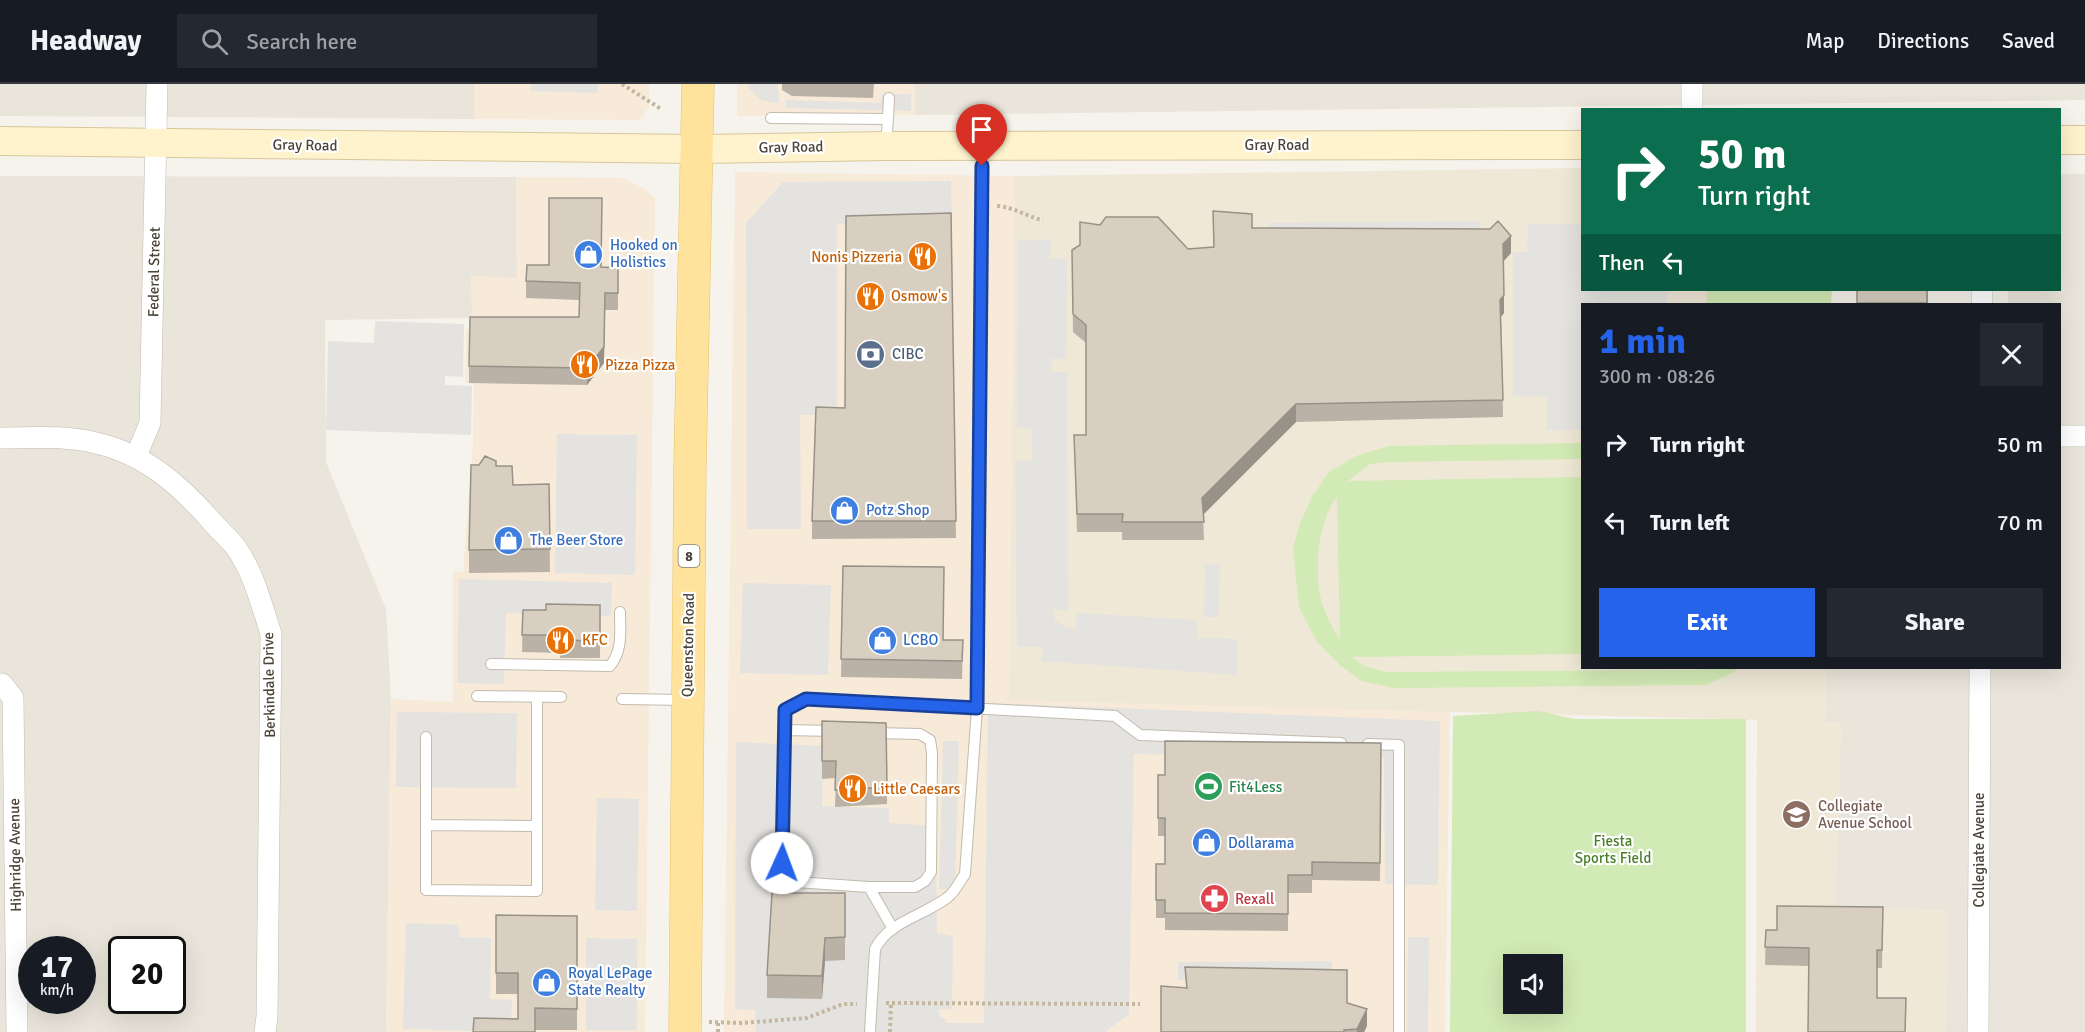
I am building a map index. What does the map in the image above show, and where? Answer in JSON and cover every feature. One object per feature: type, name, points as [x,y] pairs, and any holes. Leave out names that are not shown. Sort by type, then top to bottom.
[{"type":"main road","name":"8","points":[[697,149],[698,84]]},
{"type":"main road","name":"Gray Road","points":[[0,141],[697,149],[887,133],[983,146],[1581,145]]},
{"type":"main road","points":[[2061,140],[2085,140]]},
{"type":"main road","name":"Queenston Road","points":[[685,1026],[690,456],[697,149]]},
{"type":"street","name":"Federal Street","points":[[136,456],[150,423],[157,84]]},
{"type":"street","points":[[1692,84],[1692,108]]},
{"type":"street","points":[[2061,436],[2085,436]]},
{"type":"street","name":"Berkindale Drive","points":[[0,438],[66,438],[98,443],[136,456],[162,472],[186,494],[237,549],[257,589],[271,634],[265,1032]]},
{"type":"street","name":"Collegiate Avenue","points":[[1978,1032],[1980,669]]},
{"type":"street","name":"Highridge Avenue","points":[[0,684],[13,698],[17,1032]]},
{"type":"lane","points":[[771,118],[887,133],[889,98]]},
{"type":"lane","points":[[870,1032],[875,950],[881,938],[892,928],[950,896],[965,874],[977,708],[983,146]]},
{"type":"lane","points":[[490,664],[610,666],[617,657],[620,646],[620,612]]},
{"type":"lane","points":[[477,696],[561,697]]},
{"type":"lane","points":[[426,737],[426,890],[537,891],[537,697]]},
{"type":"lane","points":[[622,699],[688,700]]},
{"type":"lane","points":[[864,732],[920,734],[930,740],[932,753],[931,872],[925,881],[915,887],[869,887],[781,881],[785,710],[806,699],[1115,716],[1140,735],[1399,745],[1399,1032]]},
{"type":"lane","points":[[785,730],[852,732]]},
{"type":"lane","points":[[426,825],[537,826]]},
{"type":"lane","points":[[869,887],[892,928]]},
{"type":"path","points":[[622,84],[661,109]]},
{"type":"path","points":[[981,206],[1010,206],[1043,220]]},
{"type":"path","points":[[685,1026],[718,1022],[742,1023],[807,1018],[843,1004],[1140,1004]]},
{"type":"path","points":[[890,1032],[891,1004]]},
{"type":"path","points":[[718,1022],[718,1032]]},
{"type":"shaded area","points":[[0,84],[474,84],[474,119],[0,116]]},
{"type":"shaded area","points":[[474,84],[649,84],[649,107],[640,120],[474,119]]},
{"type":"shaded area","points":[[531,84],[598,84],[598,93],[531,91]]},
{"type":"shaded area","points":[[737,84],[915,84],[915,115],[737,116]]},
{"type":"shaded area","points":[[749,84],[778,84],[779,103],[761,100],[748,88]]},
{"type":"shaded area","points":[[915,84],[2085,84],[2085,100],[915,115]]},
{"type":"shaded area","points":[[882,94],[911,94],[911,111],[786,108],[786,100],[881,103]]},
{"type":"shaded area","points":[[1581,168],[1581,291],[1707,291],[1707,303],[1581,303],[1581,669],[1826,669],[1825,722],[1841,723],[1835,907],[1948,911],[1945,1032],[1756,1032],[1757,720],[1009,700],[1015,176]]},
{"type":"shaded area","points":[[735,172],[1015,176],[1009,699],[1450,710],[1445,1032],[724,1032]]},
{"type":"shaded area","points":[[2061,174],[2085,174],[2085,1032],[1945,1032],[1948,911],[1835,907],[1841,723],[1825,722],[1826,669],[2061,669],[2061,303],[2008,303],[2008,291],[2061,291]]},
{"type":"shaded area","points":[[0,176],[516,177],[517,279],[472,318],[325,320],[326,462],[386,609],[391,699],[386,1032],[0,1032]]},
{"type":"shaded area","points":[[516,177],[624,178],[643,188],[655,198],[645,1032],[386,1032],[391,699],[453,702],[453,571],[463,572],[473,442],[474,384],[465,383],[466,330],[472,330],[471,276],[517,278]]},
{"type":"shaded area","points":[[951,181],[952,222],[837,224],[837,415],[800,415],[801,529],[747,529],[746,223],[783,182]]},
{"type":"shaded area","points":[[1480,221],[1480,240],[1269,242],[1269,223]]},
{"type":"shaded area","points":[[1528,224],[1581,224],[1581,291],[1667,291],[1667,303],[1581,303],[1581,430],[1547,430],[1547,397],[1513,396],[1513,252],[1527,252]]},
{"type":"shaded area","points":[[1051,239],[1050,258],[1067,259],[1066,359],[1051,358],[1052,372],[1067,372],[1068,610],[1053,610],[1055,620],[1075,630],[1077,613],[1197,620],[1198,638],[1237,639],[1237,675],[1041,661],[1044,647],[1017,647],[1015,461],[1033,460],[1031,429],[1017,428],[1018,241]]},
{"type":"shaded area","points":[[375,321],[464,324],[463,377],[445,376],[445,385],[472,386],[471,435],[326,430],[328,341],[374,343]]},
{"type":"shaded area","points":[[557,434],[637,435],[635,575],[555,573]]},
{"type":"shaded area","points":[[1205,564],[1220,565],[1218,617],[1204,617]]},
{"type":"shaded area","points":[[459,579],[612,583],[611,616],[506,613],[504,684],[457,683]]},
{"type":"shaded area","points":[[743,583],[831,585],[828,675],[740,673]]},
{"type":"shaded area","points":[[988,703],[1440,721],[1438,885],[1385,884],[1384,758],[1134,754],[1129,1014],[1105,1032],[756,1032],[755,1010],[735,1009],[736,742],[824,746],[822,806],[889,808],[889,823],[936,826],[937,933],[953,936],[952,1009],[938,1010],[946,1023],[984,1023]]},
{"type":"shaded area","points":[[397,712],[517,713],[516,788],[396,787]]},
{"type":"shaded area","points":[[943,741],[959,741],[955,889],[939,889]]},
{"type":"shaded area","points":[[597,798],[639,799],[637,911],[595,910]]},
{"type":"shaded area","points":[[406,923],[459,925],[459,937],[491,938],[490,999],[512,1000],[511,1032],[403,1029]]},
{"type":"shaded area","points":[[1408,937],[1429,937],[1428,1032],[1407,1032]]},
{"type":"shaded area","points":[[586,938],[637,939],[637,1030],[586,1030]]},
{"type":"shaded area","points":[[1332,961],[1332,979],[1178,980],[1178,962]]},
{"type":"green space","points":[[1707,291],[1832,291],[1831,303],[1707,303]]},
{"type":"green space","points":[[1581,443],[1581,459],[1390,462],[1370,464],[1348,481],[1581,477],[1581,654],[1352,657],[1364,666],[1386,672],[1738,669],[1706,685],[1395,688],[1361,681],[1340,665],[1317,642],[1299,607],[1293,549],[1300,523],[1312,497],[1329,472],[1356,456],[1389,446]],"holes":[[[1337,497],[1340,640],[1323,606],[1318,580],[1321,534],[1330,507]]]},
{"type":"green space","name":"Fiesta Sports Field","points":[[1539,711],[1575,719],[1746,719],[1746,1032],[1450,1032],[1453,716]]},
{"type":"building","points":[[549,198],[602,198],[601,267],[618,268],[618,293],[605,293],[604,347],[587,368],[469,366],[470,317],[579,317],[580,283],[526,281],[527,265],[549,265]]},
{"type":"building","points":[[1213,211],[1252,214],[1252,228],[1490,229],[1498,221],[1511,236],[1503,244],[1504,295],[1500,300],[1503,400],[1296,404],[1202,498],[1204,522],[1122,522],[1123,514],[1077,514],[1074,435],[1086,435],[1086,325],[1073,314],[1072,250],[1080,245],[1080,222],[1100,225],[1106,217],[1158,217],[1188,249],[1214,247]]},
{"type":"building","points":[[951,213],[956,521],[812,521],[816,407],[845,408],[846,216]]},
{"type":"building","points":[[1857,291],[1927,291],[1927,303],[1857,303]]},
{"type":"building","name":"The Beer Store","points":[[485,456],[496,461],[496,466],[512,466],[513,485],[549,484],[550,549],[469,550],[471,465],[479,465]]},
{"type":"building","points":[[843,566],[944,567],[943,640],[963,640],[962,661],[841,659]]},
{"type":"building","points":[[546,604],[600,605],[600,641],[560,640],[560,635],[522,635],[523,610],[546,610]]},
{"type":"building","points":[[822,721],[886,723],[887,787],[835,790],[836,761],[822,761]]},
{"type":"building","points":[[1165,741],[1381,743],[1380,863],[1312,862],[1312,875],[1288,875],[1288,914],[1165,913],[1165,900],[1156,900],[1156,864],[1165,864],[1165,818],[1158,818],[1158,775],[1165,775]]},
{"type":"building","points":[[772,893],[845,893],[845,937],[825,938],[822,976],[767,975]]},
{"type":"building","points":[[1777,906],[1883,907],[1882,950],[1877,950],[1877,998],[1906,998],[1905,1032],[1808,1032],[1809,948],[1765,947],[1766,930],[1777,930]]},
{"type":"building","points":[[496,915],[577,916],[577,1009],[535,1008],[535,1032],[473,1032],[474,1018],[518,1019],[518,973],[496,973]]},
{"type":"building","points":[[1185,967],[1347,970],[1347,1003],[1367,1009],[1357,1029],[1344,1030],[1344,1032],[1161,1032],[1161,986],[1187,988]]},
{"type":"place","name":"Hooked on Holistics","points":[[589,254]]},
{"type":"place","name":"Nonis Pizzeria","points":[[923,257]]},
{"type":"place","name":"Osmow's","points":[[870,296]]},
{"type":"place","name":"CIBC","points":[[871,354]]},
{"type":"place","name":"Pizza Pizza","points":[[584,365]]},
{"type":"place","name":"Potz Shop","points":[[845,510]]},
{"type":"place","name":"The Beer Store","points":[[509,540]]},
{"type":"place","name":"KFC","points":[[561,640]]},
{"type":"place","name":"LCBO","points":[[882,640]]},
{"type":"place","name":"Fit4Less","points":[[1208,787]]},
{"type":"place","name":"Little Caesars","points":[[852,789]]},
{"type":"place","name":"Collegiate Avenue School","points":[[1797,815]]},
{"type":"place","name":"Dollarama","points":[[1207,843]]},
{"type":"place","name":"Rexall","points":[[1214,899]]},
{"type":"place","name":"Royal LePage State Realty","points":[[547,982]]},
{"type":"route","points":[[782,863],[785,710],[806,699],[977,708],[982,166]]}]
